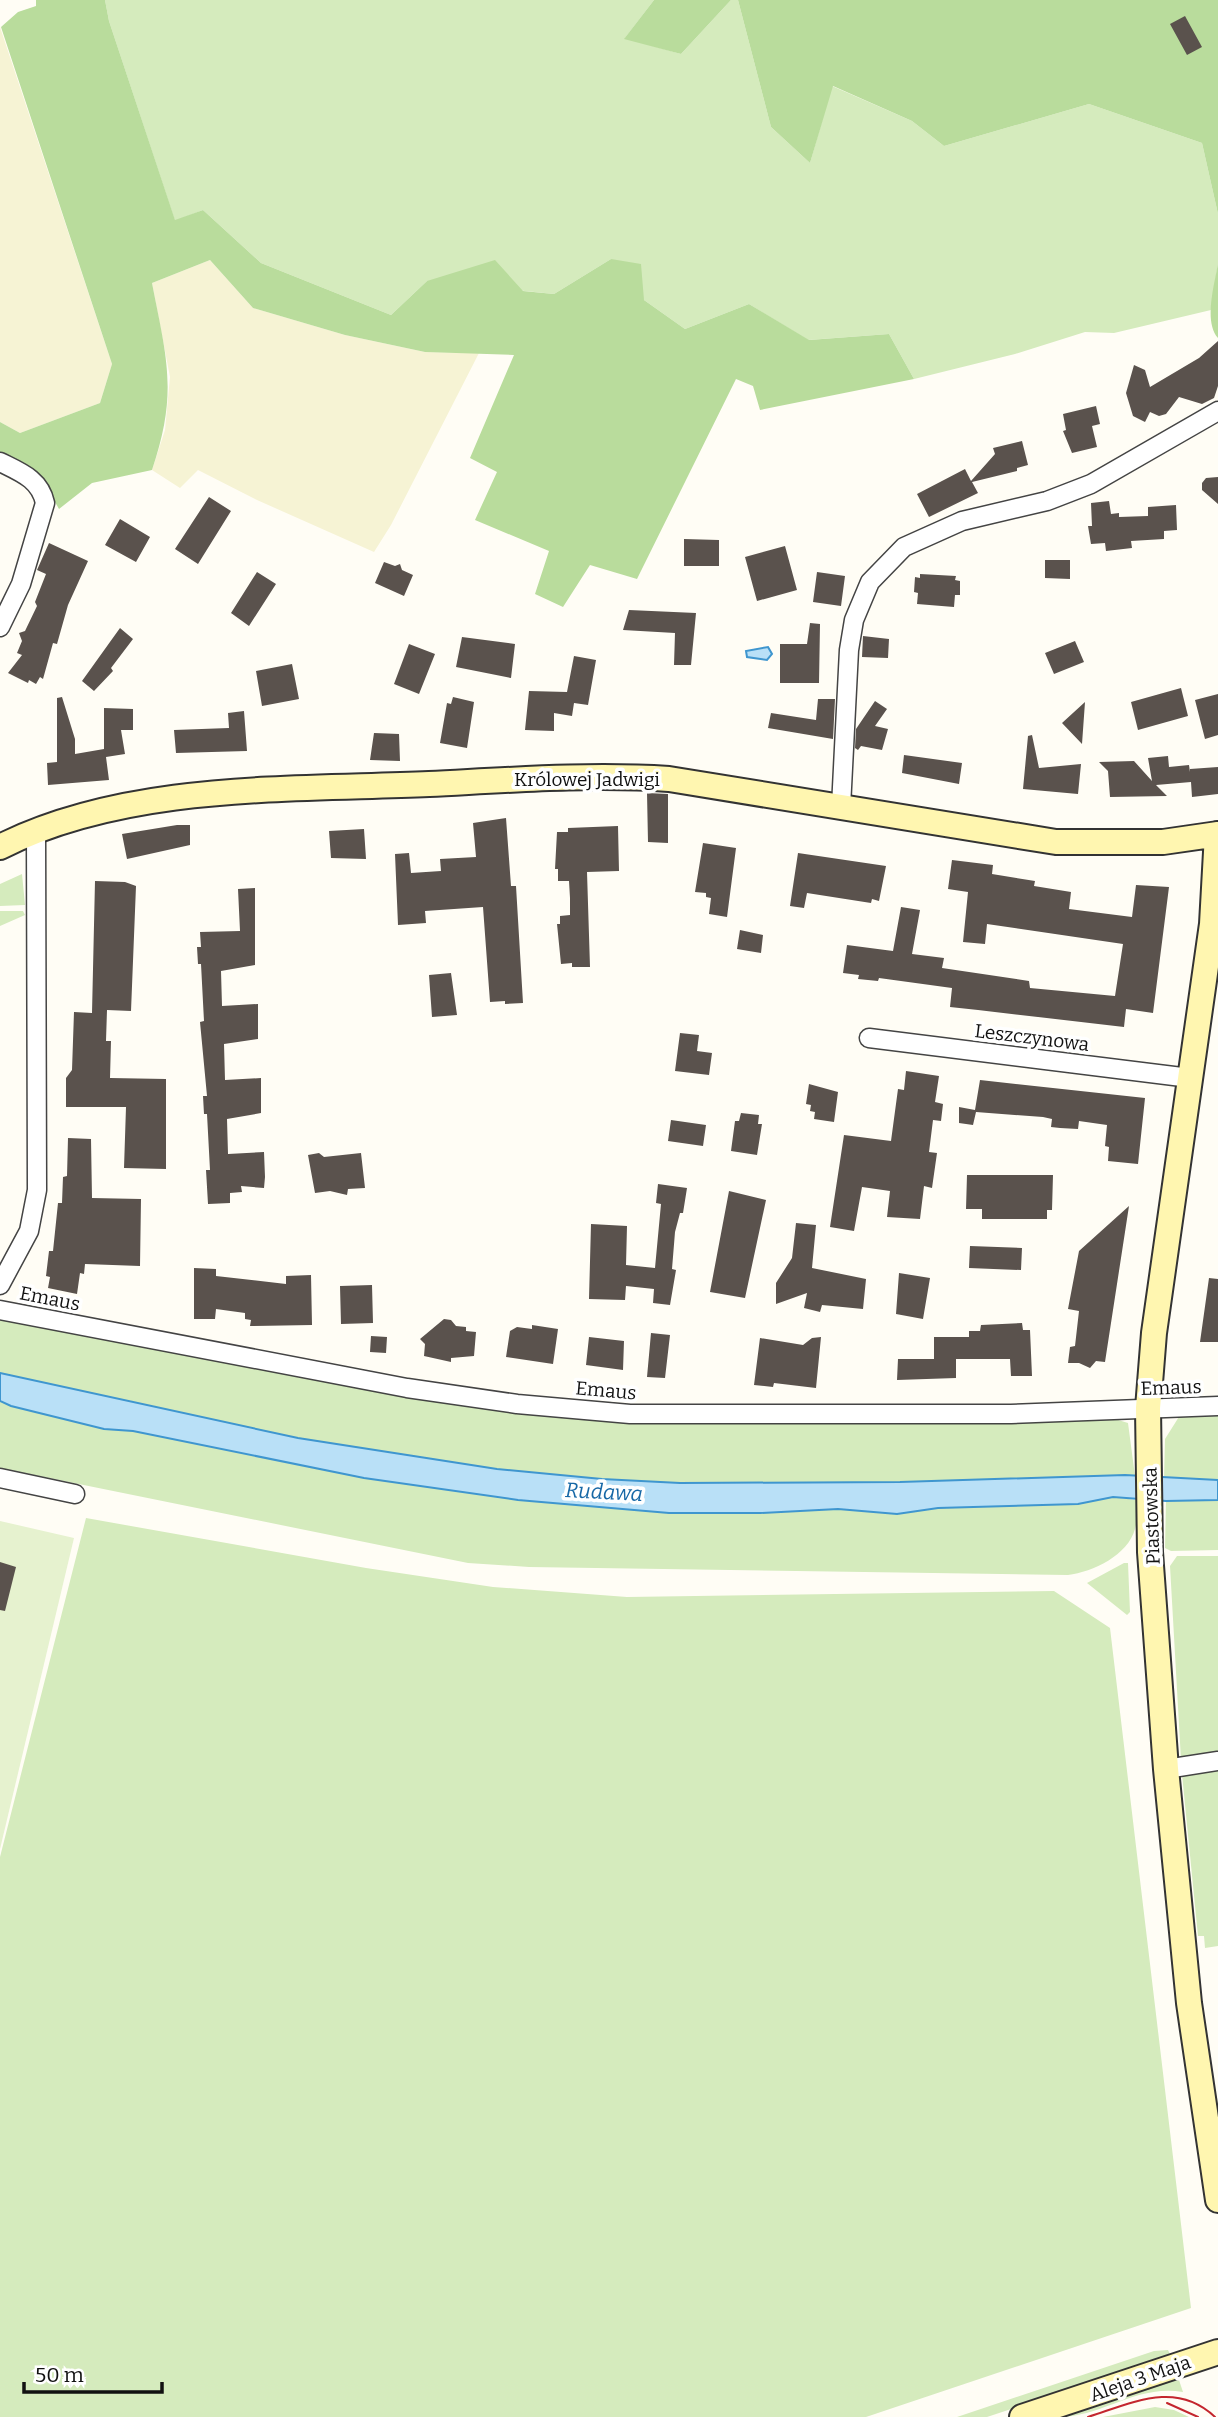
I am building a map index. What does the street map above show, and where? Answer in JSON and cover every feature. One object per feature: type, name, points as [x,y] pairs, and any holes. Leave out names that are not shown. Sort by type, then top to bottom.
[{"type":"street","points":[[841,807],[849,650],[854,620],[870,582],[904,547],[962,521],[1047,501],[1091,484],[1218,411]]},
{"type":"street","points":[[0,462],[35,481],[42,490],[45,503],[21,584],[0,627]]},
{"type":"street","name":"Królowej Jadwigi","points":[[0,847],[36,831],[109,810],[189,797],[604,775],[669,779],[1056,842],[1163,842],[1218,834]]},
{"type":"street","points":[[0,1285],[29,1231],[37,1190],[36,831]]},
{"type":"street","name":"Piastowska","points":[[1218,834],[1210,994],[1190,1078],[1154,1333],[1149,1408],[1150,1526],[1166,1769],[1188,1990],[1218,2200]]},
{"type":"street","name":"Leszczynowa","points":[[869,1038],[1190,1078]]},
{"type":"street","name":"Emaus","points":[[0,1310],[395,1386],[517,1404],[630,1414],[1011,1414],[1218,1406]]},
{"type":"street","points":[[0,1478],[75,1493]]},
{"type":"street","points":[[1166,1769],[1218,1761]]},
{"type":"street","name":"Aleja 3 Maja","points":[[1022,2417],[1218,2352]]},
{"type":"shaded area","points":[[0,27],[112,364],[100,403],[20,433],[0,422]]},
{"type":"shaded area","points":[[210,260],[253,308],[345,335],[425,352],[479,353],[391,525],[374,552],[257,500],[198,470],[180,488],[152,470],[165,430],[170,377],[152,283]]},
{"type":"green space","points":[[36,0],[105,0],[109,21],[175,220],[203,210],[261,263],[391,315],[427,281],[495,260],[523,291],[554,294],[611,259],[641,264],[644,300],[685,329],[749,304],[809,340],[889,334],[914,379],[760,410],[753,386],[736,379],[637,579],[590,565],[563,607],[535,594],[549,551],[475,520],[497,472],[470,458],[514,355],[425,352],[345,335],[253,308],[210,260],[152,283],[165,356],[167,397],[165,419],[152,470],[92,483],[59,509],[47,488],[0,457],[0,422],[20,433],[100,403],[112,364],[1,27],[18,12],[36,6]]},
{"type":"green space","points":[[105,0],[654,0],[625,38],[681,54],[731,0],[738,0],[771,127],[810,163],[832,86],[912,121],[944,146],[1089,104],[1202,143],[1218,214],[1218,263],[1211,310],[1114,333],[1085,332],[1015,354],[914,379],[889,334],[808,340],[749,304],[685,329],[644,300],[611,259],[554,294],[427,281],[391,315],[261,263],[203,210],[175,221],[109,21]]},
{"type":"green space","points":[[654,0],[731,0],[681,54],[624,39]]},
{"type":"green space","points":[[738,0],[1218,0],[1218,214],[1202,143],[1089,104],[944,146],[912,121],[833,86],[810,163],[771,127]]},
{"type":"green space","points":[[1218,263],[1218,338],[1211,322],[1211,312]]},
{"type":"green space","points":[[22,874],[25,905],[0,906],[0,884]]},
{"type":"green space","points":[[0,911],[23,911],[25,915],[0,926]]},
{"type":"green space","points":[[0,1315],[345,1386],[490,1407],[1115,1419],[1128,1423],[1135,1476],[900,1482],[680,1483],[497,1469],[298,1438],[0,1373]]},
{"type":"green space","points":[[0,1401],[104,1429],[133,1431],[364,1478],[518,1500],[669,1513],[760,1513],[838,1509],[897,1514],[938,1508],[1078,1504],[1113,1497],[1136,1500],[1136,1522],[1131,1538],[1117,1554],[1098,1566],[1068,1575],[529,1567],[468,1563],[0,1468]]},
{"type":"green space","points":[[1182,1412],[1218,1412],[1218,1480],[1164,1479],[1165,1439]]},
{"type":"green space","points":[[1218,1500],[1218,1550],[1171,1551],[1165,1548],[1166,1501]]},
{"type":"green space","points":[[86,1518],[366,1568],[493,1587],[627,1597],[1054,1591],[1110,1628],[1191,2308],[866,2417],[0,2417],[0,1857]]},
{"type":"green space","points":[[0,1521],[74,1538],[0,1849]]},
{"type":"green space","points":[[1177,1556],[1218,1556],[1218,1754],[1181,1760],[1170,1566]]},
{"type":"green space","points":[[1128,1563],[1130,1612],[1127,1615],[1087,1583]]},
{"type":"green space","points":[[1218,1768],[1218,1946],[1205,1948],[1204,1936],[1198,1936],[1182,1774]]},
{"type":"green space","points":[[1168,2350],[1171,2356],[987,2417],[957,2417],[1154,2351]]},
{"type":"green space","points":[[1178,2377],[1183,2392],[1166,2391],[1135,2396],[1090,2412],[1058,2417]]},
{"type":"green space","points":[[1155,2407],[1174,2410],[1189,2417],[1103,2417]]},
{"type":"water","points":[[768,647],[772,654],[767,660],[747,657],[746,651]]},
{"type":"water","name":"Rudawa","points":[[0,1373],[298,1438],[497,1469],[680,1483],[900,1482],[1125,1475],[1218,1480],[1218,1500],[1166,1501],[1113,1497],[1078,1504],[938,1508],[897,1514],[838,1509],[760,1513],[669,1513],[518,1500],[364,1478],[133,1431],[104,1429],[0,1401]]},
{"type":"building","points":[[1185,16],[1202,47],[1187,55],[1170,24]]},
{"type":"building","points":[[1218,341],[1218,386],[1214,398],[1202,404],[1179,397],[1166,414],[1159,416],[1150,412],[1145,422],[1133,416],[1126,393],[1134,365],[1145,370],[1150,387],[1199,358]]},
{"type":"building","points":[[1096,406],[1100,424],[1092,426],[1097,447],[1072,453],[1063,431],[1066,430],[1063,414]]},
{"type":"building","points":[[1022,441],[1028,465],[1017,468],[1017,471],[972,482],[978,493],[929,517],[917,494],[965,469],[971,481],[995,454],[993,448]]},
{"type":"building","points":[[1218,477],[1218,504],[1202,490],[1202,483],[1206,478]]},
{"type":"building","points":[[209,497],[231,511],[198,564],[175,549]]},
{"type":"building","points":[[1109,501],[1111,514],[1119,513],[1119,517],[1148,516],[1148,507],[1176,505],[1177,530],[1164,531],[1164,539],[1131,541],[1132,548],[1106,551],[1105,543],[1091,544],[1088,526],[1092,526],[1091,503]]},
{"type":"building","points":[[120,519],[150,537],[136,562],[105,545]]},
{"type":"building","points":[[684,539],[719,540],[719,566],[684,566]]},
{"type":"building","points":[[49,543],[88,561],[68,605],[57,644],[53,643],[43,679],[40,677],[36,684],[8,673],[22,655],[17,653],[22,641],[19,633],[25,631],[37,606],[35,602],[46,574],[37,570]]},
{"type":"building","points":[[785,546],[797,590],[757,601],[745,557]]},
{"type":"building","points":[[1045,560],[1070,560],[1070,579],[1045,578]]},
{"type":"building","points":[[384,562],[395,566],[400,564],[402,570],[413,575],[404,596],[375,583]]},
{"type":"building","points":[[257,572],[276,584],[249,626],[231,613]]},
{"type":"building","points":[[817,572],[845,576],[841,606],[813,602]]},
{"type":"building","points":[[920,574],[956,576],[955,580],[960,581],[960,595],[955,595],[954,607],[917,604],[918,593],[914,592],[915,577],[920,578]]},
{"type":"building","points":[[629,610],[696,613],[691,665],[674,665],[675,633],[623,630]]},
{"type":"building","points":[[810,623],[820,624],[819,683],[780,683],[780,644],[807,644]]},
{"type":"building","points":[[120,628],[133,639],[111,668],[113,671],[94,691],[82,681]]},
{"type":"building","points":[[863,636],[889,639],[888,658],[862,657]]},
{"type":"building","points":[[462,637],[515,644],[511,678],[456,667]]},
{"type":"building","points":[[1075,641],[1084,662],[1054,674],[1045,653]]},
{"type":"building","points":[[409,644],[435,654],[419,694],[394,684]]},
{"type":"building","points":[[574,656],[596,660],[588,705],[574,703],[572,716],[554,713],[554,731],[525,730],[529,691],[567,692]]},
{"type":"building","points":[[292,664],[299,699],[262,706],[256,671]]},
{"type":"building","points":[[1181,688],[1188,716],[1138,730],[1131,702]]},
{"type":"building","points":[[1218,694],[1218,735],[1205,739],[1195,700]]},
{"type":"building","points":[[62,697],[75,739],[75,754],[104,749],[104,708],[133,709],[133,730],[121,730],[125,754],[106,757],[109,780],[48,785],[47,763],[57,762],[57,698]]},
{"type":"building","points":[[453,697],[474,702],[467,748],[440,743],[447,703],[451,704]]},
{"type":"building","points":[[818,699],[835,699],[833,739],[768,728],[771,713],[816,720]]},
{"type":"building","points":[[875,701],[887,709],[875,726],[888,729],[882,750],[861,746],[858,750],[855,748],[856,729]]},
{"type":"building","points":[[1085,702],[1082,744],[1062,723]]},
{"type":"building","points":[[244,711],[247,751],[176,753],[174,730],[229,728],[228,713]]},
{"type":"building","points":[[374,733],[399,734],[400,761],[370,760]]},
{"type":"building","points":[[1032,735],[1039,768],[1081,764],[1078,794],[1023,789],[1028,736]]},
{"type":"building","points":[[904,755],[962,763],[959,784],[902,773]]},
{"type":"building","points":[[1168,756],[1169,767],[1189,765],[1190,772],[1190,769],[1218,767],[1218,794],[1192,797],[1191,782],[1156,785],[1167,796],[1110,797],[1108,771],[1099,762],[1134,761],[1152,781],[1148,758]]},
{"type":"building","points":[[647,793],[668,794],[668,843],[648,842]]},
{"type":"building","points":[[506,818],[511,886],[516,886],[523,1003],[505,1004],[505,1001],[490,1002],[483,907],[425,911],[426,923],[398,925],[395,854],[409,853],[411,873],[441,871],[440,859],[476,857],[473,823]]},
{"type":"building","points":[[190,825],[190,845],[127,859],[122,834]]},
{"type":"building","points":[[618,826],[619,871],[587,872],[590,967],[572,967],[572,963],[561,964],[557,924],[560,924],[560,916],[570,915],[570,898],[569,881],[558,881],[558,869],[555,869],[557,832],[568,832],[568,828]]},
{"type":"building","points":[[364,829],[366,859],[331,858],[329,831]]},
{"type":"building","points":[[703,843],[736,848],[727,917],[709,914],[711,898],[706,897],[706,893],[695,892]]},
{"type":"building","points":[[798,853],[886,866],[879,901],[872,899],[871,903],[807,893],[804,908],[790,906]]},
{"type":"building","points":[[952,860],[993,865],[992,874],[1035,881],[1034,886],[1071,892],[1069,909],[1132,917],[1136,885],[1169,887],[1153,1013],[1126,1009],[1124,1027],[950,1007],[952,988],[879,978],[878,981],[858,979],[859,975],[843,973],[847,945],[893,951],[901,907],[920,910],[912,954],[944,958],[942,968],[1029,981],[1030,988],[1115,996],[1123,944],[987,924],[985,944],[963,942],[968,892],[948,889]]},
{"type":"building","points":[[95,881],[125,882],[136,886],[131,1011],[107,1010],[106,1041],[111,1041],[110,1078],[166,1079],[166,1169],[124,1168],[126,1107],[66,1107],[66,1078],[72,1070],[74,1012],[92,1013]]},
{"type":"building","points":[[255,888],[255,965],[221,971],[222,1006],[258,1004],[258,1039],[224,1044],[225,1080],[261,1078],[261,1113],[227,1119],[228,1154],[264,1152],[264,1188],[241,1186],[242,1192],[230,1193],[230,1203],[208,1204],[206,1170],[210,1170],[207,1114],[204,1114],[203,1096],[207,1096],[200,1022],[204,1021],[201,964],[198,964],[197,947],[201,947],[200,932],[240,931],[238,889]]},
{"type":"building","points":[[740,930],[763,935],[761,953],[737,949]]},
{"type":"building","points":[[451,973],[457,1015],[432,1017],[429,975]]},
{"type":"building","points":[[680,1033],[699,1035],[697,1051],[712,1053],[709,1075],[675,1071]]},
{"type":"building","points":[[906,1071],[939,1076],[935,1102],[943,1104],[941,1121],[933,1120],[929,1152],[937,1153],[932,1188],[924,1186],[920,1219],[887,1217],[890,1191],[862,1187],[854,1231],[830,1227],[844,1135],[891,1141],[898,1089],[904,1090]]},
{"type":"building","points":[[980,1080],[1145,1098],[1138,1164],[1108,1161],[1109,1147],[1105,1146],[1107,1125],[1079,1121],[1078,1129],[1060,1128],[1051,1127],[1052,1119],[1043,1117],[976,1112],[973,1125],[959,1123],[959,1107],[975,1110]]},
{"type":"building","points":[[809,1084],[838,1092],[834,1122],[814,1119],[815,1112],[810,1111],[811,1105],[806,1104]]},
{"type":"building","points":[[741,1113],[759,1115],[758,1124],[762,1124],[757,1155],[731,1151],[735,1121],[739,1121]]},
{"type":"building","points":[[671,1120],[706,1125],[703,1146],[668,1141]]},
{"type":"building","points":[[68,1138],[91,1139],[92,1198],[141,1199],[140,1266],[85,1264],[84,1274],[80,1273],[77,1294],[48,1288],[50,1277],[46,1276],[49,1251],[53,1251],[58,1203],[62,1203],[63,1177],[67,1176]]},
{"type":"building","points":[[319,1153],[324,1157],[361,1153],[365,1188],[348,1189],[347,1195],[330,1191],[315,1193],[308,1155]]},
{"type":"building","points":[[967,1175],[1053,1175],[1052,1210],[1047,1210],[1047,1219],[982,1219],[982,1209],[966,1209]]},
{"type":"building","points":[[658,1184],[687,1188],[683,1213],[680,1213],[675,1232],[672,1269],[676,1270],[670,1305],[653,1303],[654,1289],[626,1286],[625,1300],[589,1299],[591,1224],[627,1226],[626,1265],[655,1268],[661,1204],[656,1203]]},
{"type":"building","points":[[729,1191],[766,1200],[745,1298],[710,1292]]},
{"type":"building","points":[[1129,1206],[1105,1362],[1096,1361],[1090,1368],[1079,1363],[1068,1363],[1070,1347],[1075,1346],[1079,1311],[1068,1309],[1079,1251]]},
{"type":"building","points":[[796,1223],[816,1225],[812,1268],[866,1279],[863,1309],[822,1305],[820,1312],[804,1308],[807,1293],[776,1304],[776,1283],[792,1258]]},
{"type":"building","points":[[970,1246],[1022,1248],[1021,1270],[969,1268]]},
{"type":"building","points":[[194,1268],[216,1269],[216,1276],[286,1284],[286,1276],[311,1275],[312,1325],[250,1326],[251,1320],[245,1319],[245,1313],[216,1309],[215,1319],[194,1319]]},
{"type":"building","points":[[899,1273],[930,1278],[923,1319],[896,1314]]},
{"type":"building","points":[[1209,1278],[1218,1279],[1218,1342],[1200,1342]]},
{"type":"building","points":[[372,1285],[373,1323],[341,1324],[340,1286]]},
{"type":"building","points":[[444,1319],[451,1320],[456,1326],[466,1327],[466,1331],[476,1332],[474,1356],[451,1358],[451,1362],[424,1356],[425,1344],[420,1339]]},
{"type":"building","points":[[1022,1323],[1023,1330],[1030,1330],[1032,1376],[1011,1376],[1010,1359],[956,1359],[956,1378],[897,1380],[898,1359],[934,1359],[934,1337],[969,1337],[969,1331],[980,1331],[981,1325]]},
{"type":"building","points":[[532,1325],[558,1329],[553,1364],[506,1357],[510,1331],[517,1327],[532,1329]]},
{"type":"building","points":[[651,1333],[670,1335],[665,1378],[647,1377]]},
{"type":"building","points":[[371,1336],[387,1337],[386,1353],[370,1352]]},
{"type":"building","points":[[589,1337],[624,1341],[623,1370],[586,1365]]},
{"type":"building","points":[[821,1337],[816,1388],[774,1383],[773,1387],[754,1385],[760,1338],[803,1345],[812,1338]]},
{"type":"building","points":[[0,1562],[16,1567],[5,1611],[0,1610]]},
{"type":"tram line","points":[[1088,2417],[1137,2401],[1169,2397],[1185,2399],[1215,2417]]},
{"type":"tram line","points":[[1167,2403],[1198,2417]]}]
